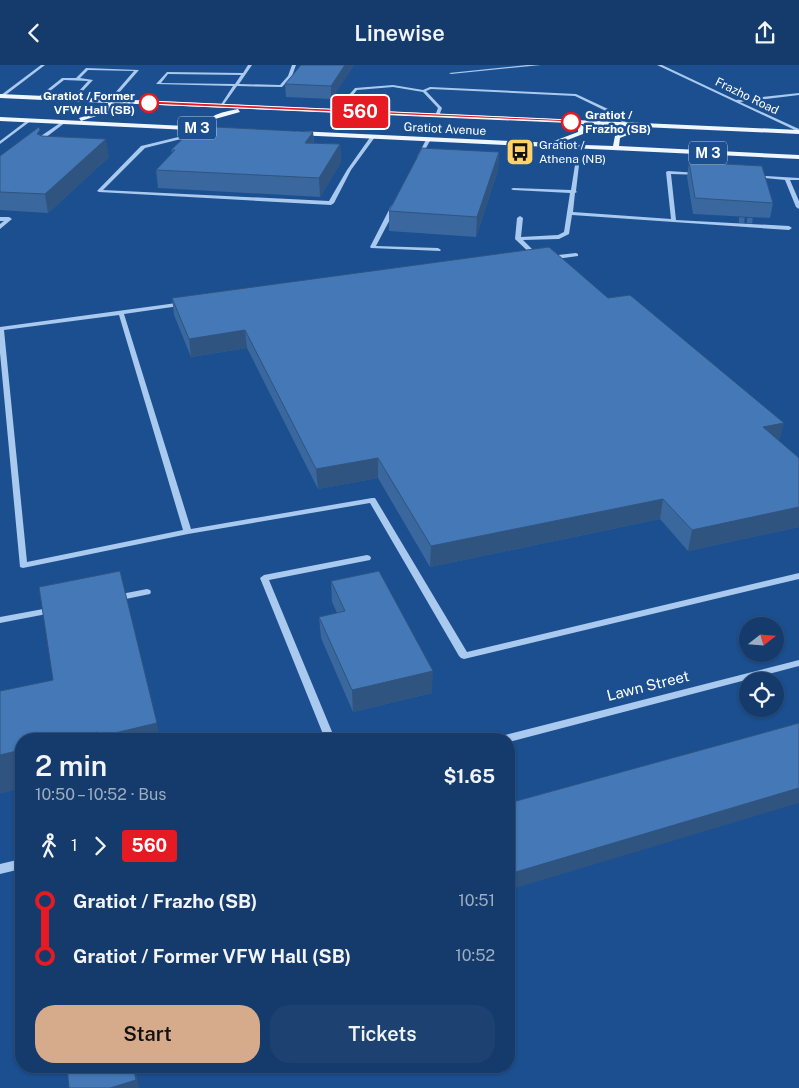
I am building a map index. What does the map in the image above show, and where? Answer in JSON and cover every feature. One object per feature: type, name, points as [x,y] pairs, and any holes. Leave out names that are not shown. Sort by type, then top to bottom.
[{"type":"main road","name":"Gratiot Avenue","points":[[1,96],[799,132]]},
{"type":"main road","points":[[64,122],[104,113],[112,107],[110,101]]},
{"type":"main road","points":[[209,129],[210,121],[213,118],[256,107]]},
{"type":"main road","name":"M 3","points":[[0,119],[218,129]]},
{"type":"main road","points":[[544,145],[581,133],[581,127],[571,122]]},
{"type":"main road","points":[[616,148],[616,140],[622,134],[657,126]]},
{"type":"main road","name":"Gratiot Avenue","points":[[292,133],[799,157]]},
{"type":"street","points":[[1,96],[43,65]]},
{"type":"street","points":[[245,73],[166,73],[158,84],[281,86],[290,76],[294,65]]},
{"type":"street","points":[[451,73],[540,65]]},
{"type":"street","name":"Frazho Road","points":[[659,65],[799,132]]},
{"type":"street","points":[[77,79],[87,69],[137,70],[110,101]]},
{"type":"street","points":[[68,99],[80,92],[91,80],[77,79]]},
{"type":"street","points":[[437,115],[440,108],[424,91],[430,88],[576,95],[600,109],[620,116],[625,124]]},
{"type":"street","points":[[734,101],[799,95]]},
{"type":"street","points":[[0,143],[30,120]]},
{"type":"street","points":[[58,140],[38,141],[64,122]]},
{"type":"street","points":[[209,129],[142,147],[99,191],[331,203],[349,170],[373,137]]},
{"type":"street","points":[[415,164],[429,139]]},
{"type":"street","points":[[419,157],[429,157]]},
{"type":"street","points":[[518,239],[558,237],[567,233],[577,165]]},
{"type":"street","points":[[674,221],[668,172],[708,174]]},
{"type":"street","points":[[747,176],[799,179]]},
{"type":"street","points":[[786,178],[799,207]]},
{"type":"street","points":[[513,189],[574,193]]},
{"type":"street","points":[[399,197],[373,247],[438,250]]},
{"type":"street","points":[[571,213],[789,228],[773,223],[755,221]]},
{"type":"street","points":[[518,239],[520,218]]},
{"type":"street","points":[[674,221],[697,218],[739,220]]},
{"type":"street","points":[[0,219],[9,219],[0,227]]},
{"type":"street","points":[[518,239],[538,259]]},
{"type":"street","points":[[529,260],[576,255]]},
{"type":"street","points":[[189,304],[1,329],[23,565],[188,532],[372,500],[464,656],[799,576]]},
{"type":"street","points":[[121,313],[188,532]]},
{"type":"street","points":[[328,733],[264,578],[367,558]]},
{"type":"street","points":[[108,599],[147,592]]},
{"type":"street","points":[[0,621],[68,607]]},
{"type":"street","name":"Lawn Street","points":[[515,737],[799,663]]},
{"type":"street","points":[[0,869],[15,865]]},
{"type":"lane","points":[[222,106],[250,65]]},
{"type":"lane","points":[[39,98],[64,79],[77,79]]},
{"type":"lane","points":[[354,112],[360,104],[350,95],[356,89],[392,86],[424,91]]},
{"type":"building","points":[[301,65],[345,65],[331,86],[285,84]]},
{"type":"building","points":[[196,126],[313,132],[305,143],[340,144],[319,178],[156,170],[175,150],[171,150]]},
{"type":"building","points":[[39,127],[40,130],[37,134],[42,136],[106,139],[45,194],[0,192],[0,156]]},
{"type":"building","points":[[422,148],[499,152],[477,217],[389,211]]},
{"type":"building","points":[[689,162],[762,166],[773,203],[695,198]]},
{"type":"building","points":[[549,247],[608,298],[630,295],[784,423],[763,427],[799,458],[799,507],[692,530],[663,499],[431,546],[378,458],[316,469],[245,330],[189,339],[172,298]]},
{"type":"building","points":[[120,571],[157,723],[115,733],[15,733],[15,751],[0,755],[0,691],[53,680],[39,587]]},
{"type":"building","points":[[379,571],[433,671],[352,690],[319,617],[345,611],[331,581]]},
{"type":"building","points":[[799,723],[799,788],[515,872],[515,801]]},
{"type":"building","points":[[68,1073],[134,1073],[136,1080],[110,1088],[69,1088]]},
{"type":"tunnel","points":[[739,220],[755,221]]},
{"type":"bus line","name":"560","points":[[149,103],[571,122]]},
{"type":"place","name":"Gratiot / Former VFW Hall (SB)","points":[[149,103]]},
{"type":"place","name":"Gratiot / Frazho (SB)","points":[[571,122]]},
{"type":"place","name":"Gratiot / Athena (NB)","points":[[520,152]]}]
